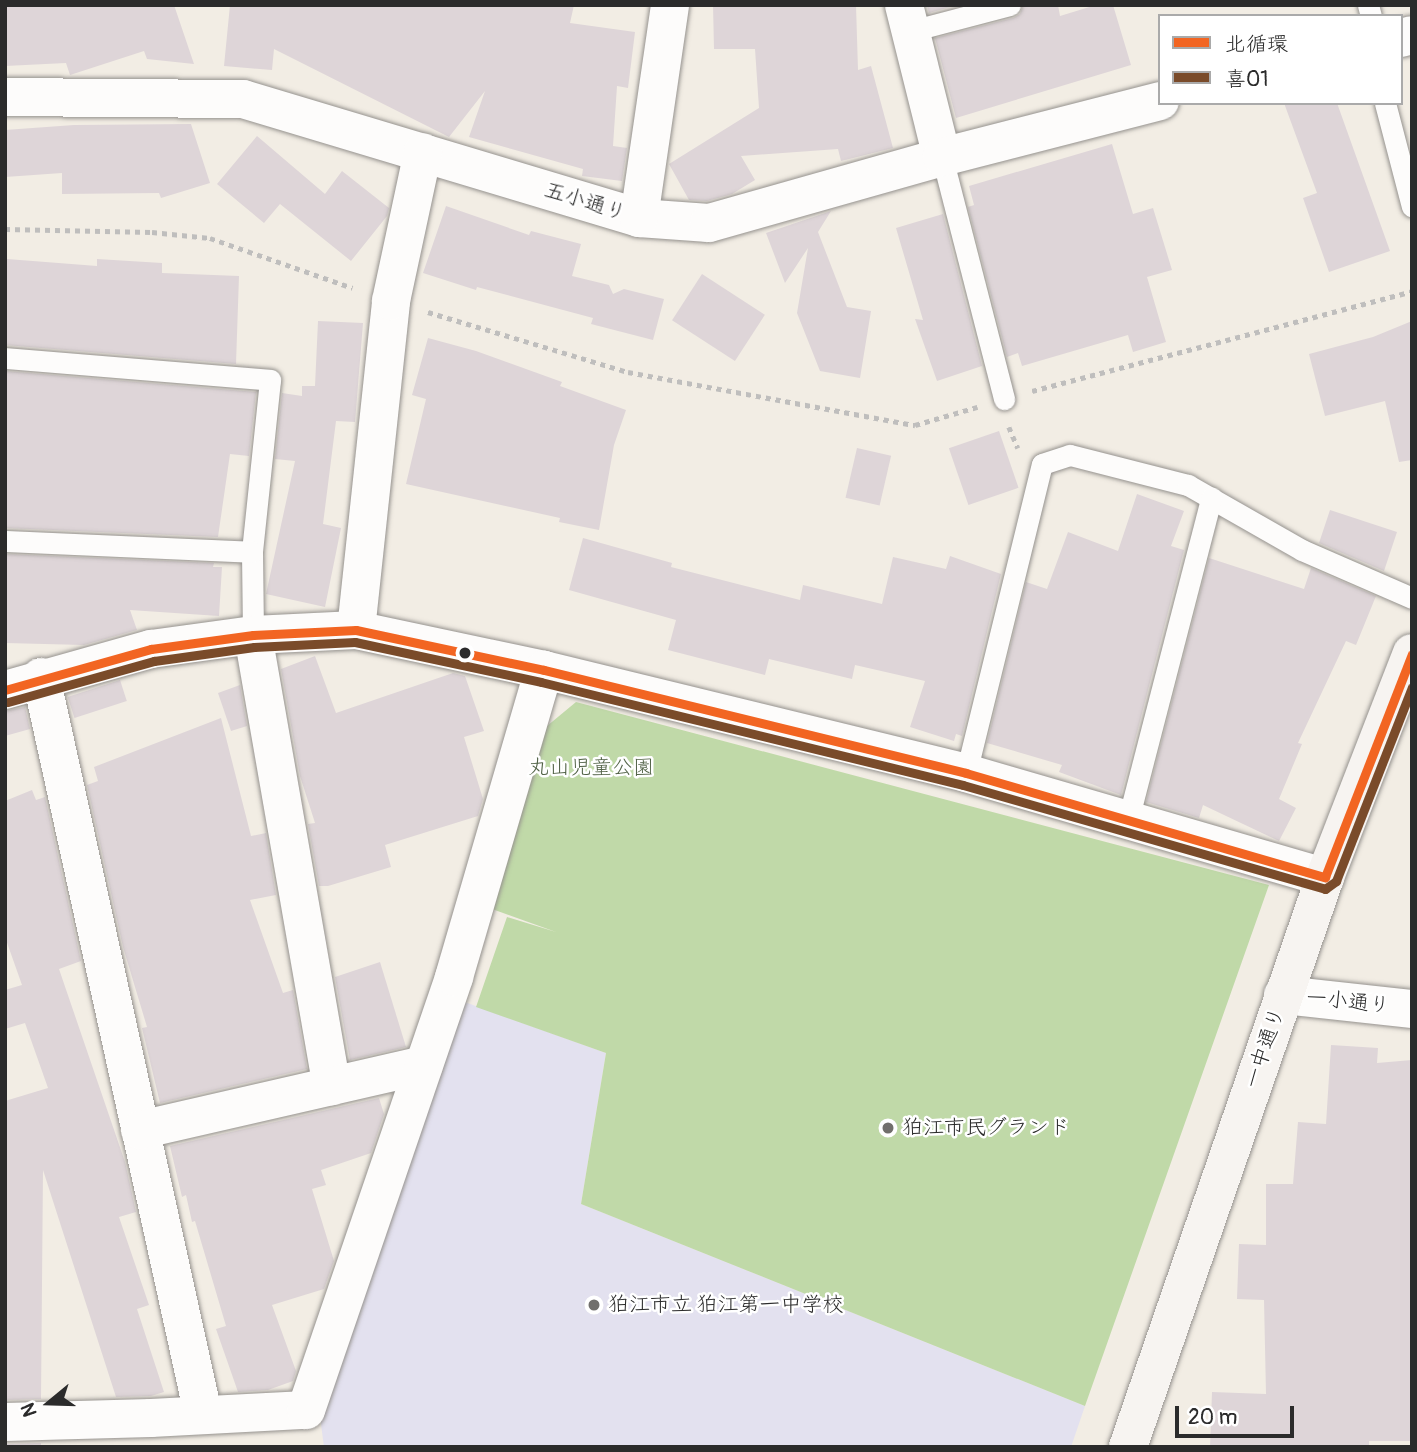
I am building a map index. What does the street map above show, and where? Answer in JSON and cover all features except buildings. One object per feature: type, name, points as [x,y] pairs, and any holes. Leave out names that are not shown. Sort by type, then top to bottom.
[{"type":"street","points":[[639,218],[670,5]]},
{"type":"street","points":[[907,18],[942,157]]},
{"type":"street","name":"五小通り","points":[[5,97],[243,99],[639,218],[709,223],[942,157],[1158,102]]},
{"type":"street","points":[[356,630],[391,301],[424,152]]},
{"type":"street","points":[[5,690],[41,677],[151,649],[253,635],[356,630],[544,670],[967,773],[1325,877]]},
{"type":"street","points":[[253,635],[332,1086]]},
{"type":"street","name":"一中通り","points":[[1128,1447],[1325,877],[1412,653]]},
{"type":"street","points":[[5,1422],[155,1433],[203,1414],[306,1410],[454,977],[544,670]]},
{"type":"street","points":[[41,677],[203,1414]]},
{"type":"street","name":"一小通り","points":[[1283,995],[1412,1009]]},
{"type":"street","points":[[140,1130],[424,1065]]},
{"type":"lane","points":[[907,18],[1010,5]]},
{"type":"lane","points":[[1386,105],[1412,207]]},
{"type":"lane","points":[[942,157],[1004,399]]},
{"type":"lane","points":[[5,358],[270,380],[252,552],[253,635]]},
{"type":"lane","points":[[967,773],[1042,464],[1070,455],[1188,485],[1302,550],[1412,598]]},
{"type":"lane","points":[[1128,820],[1211,498]]},
{"type":"lane","points":[[5,541],[252,552]]},
{"type":"path","points":[[5,229],[152,232],[209,238],[391,301],[628,372],[915,425],[1412,291]]},
{"type":"path","points":[[1004,399],[1006,419],[1016,446],[1042,464]]},
{"type":"shaded area","name":"狛江市立 狛江第一中学校","points":[[448,996],[606,1053],[581,1204],[1085,1406],[1071,1447],[324,1447],[320,1417]]},
{"type":"green space","name":"狛江市民グランド","points":[[576,702],[1269,885],[1085,1406],[581,1204],[606,1053],[476,1007],[507,917],[556,932],[492,909],[541,731]]},
{"type":"transit line","name":"北循環","points":[[5,690],[151,649],[253,635],[356,630],[544,670],[966,773],[1325,877],[1412,654]]},
{"type":"transit line","name":"喜01","points":[[8,702],[154,661],[254,647],[355,642],[541,682],[963,785],[1325,889],[1336,881],[1412,687]]},
{"type":"place","name":"狛江市民グランド","points":[[888,1128]]},
{"type":"place","name":"狛江市立 狛江第一中学校","points":[[594,1305]]},
{"type":"park label","name":"丸山児童公園","points":[[591,768]]}]
